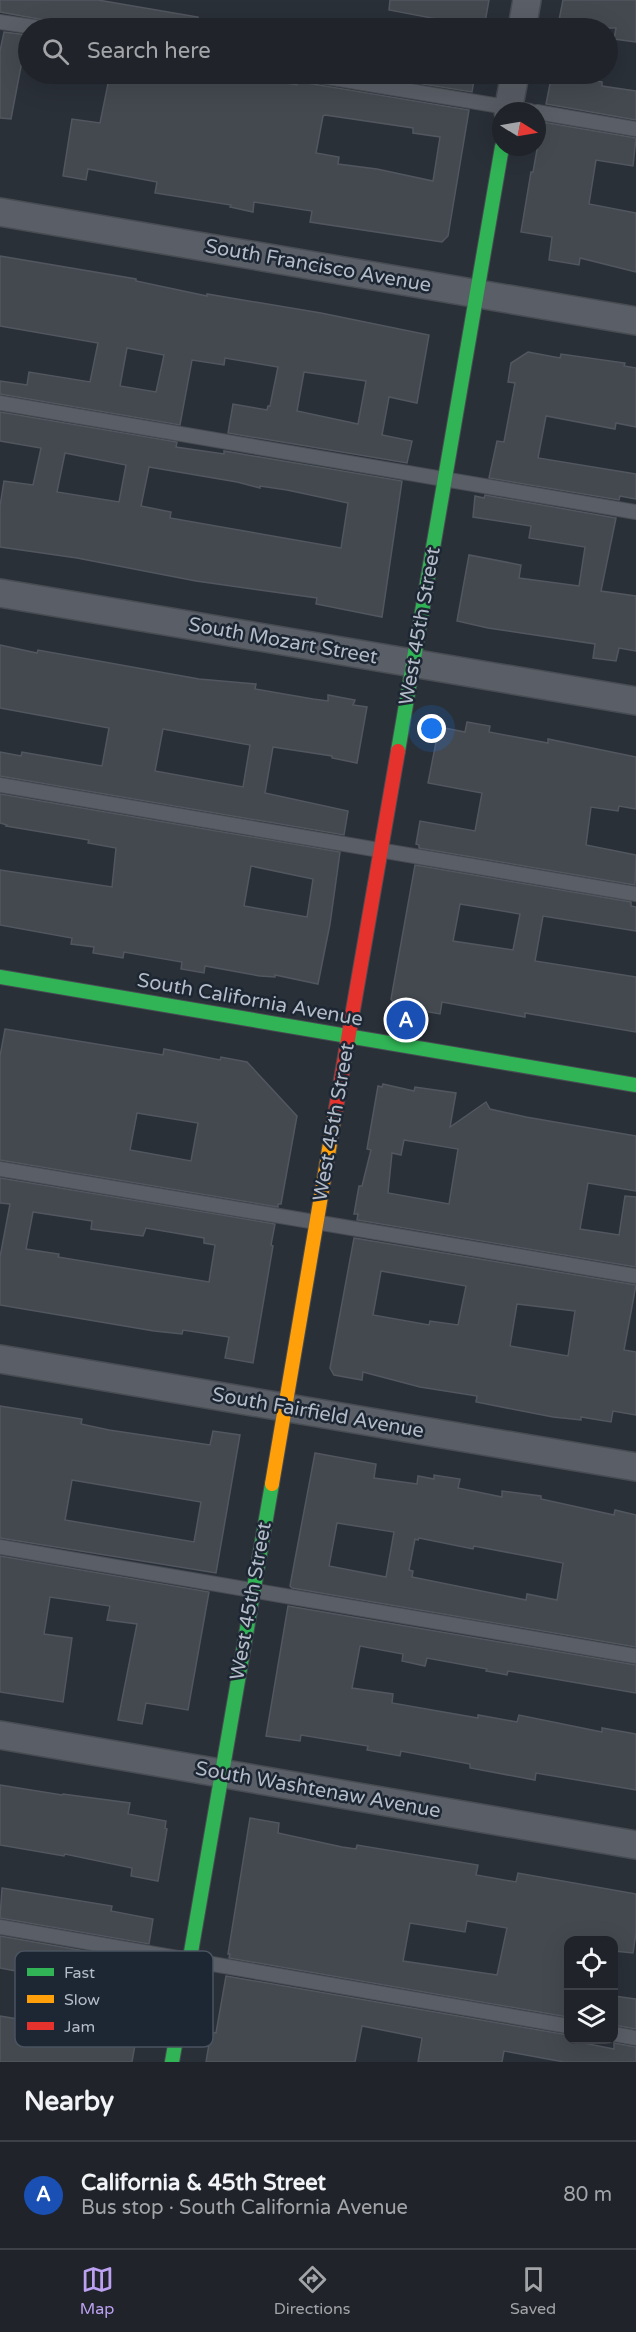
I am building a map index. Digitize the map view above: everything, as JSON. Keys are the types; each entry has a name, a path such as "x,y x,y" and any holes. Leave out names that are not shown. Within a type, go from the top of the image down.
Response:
{"street":[{"path":"524,18 527,0"},
{"path":"515,84 516,102"},
{"name":"West 45th Street","path":"192,1951 500,156"},
{"name":"South Francisco Avenue","path":"0,212 636,321"},
{"name":"South Mozart Street","path":"0,593 636,701"},
{"name":"South California Avenue","path":"0,978 636,1086"},
{"name":"South Fairfield Avenue","path":"0,1359 636,1467"},
{"name":"South Washtenaw Avenue","path":"0,1735 636,1845"},
{"name":"West 45th Street","path":"172,2062 175,2047"}],"lane":[{"path":"0,22 18,25"},
{"path":"366,84 492,106"},
{"path":"546,114 636,129"},
{"path":"0,403 636,512"},
{"path":"0,786 636,894"},
{"path":"0,1168 636,1276"},
{"path":"0,1547 636,1656"},
{"path":"0,1927 138,1951"},
{"path":"213,1964 564,2025"},
{"path":"618,2035 636,2038"}],"building":[{"path":"0,0 98,0 198,17 33,18 0,12"},
{"path":"390,0 489,0 486,18 431,18 389,10"},
{"path":"563,0 636,0 636,42 618,40 618,18 559,18"},
{"path":"4,32 18,34 18,82 11,119 0,118 0,51"},
{"path":"108,84 313,84 469,110 448,236 442,242 310,222 312,211 254,202 253,212 230,207 231,205 155,193 157,182 88,169 86,180 63,176 72,119 100,123","holes":["325,115 413,128 413,133 440,137 433,181 377,169 338,164 339,157 316,153"]},
{"path":"422,84 473,84 472,92"},
{"path":"550,84 602,84 602,86 636,91 636,120 546,104"},
{"path":"546,123 636,138 633,166 596,160 589,204 636,213 636,272 580,258 579,265 549,260 552,237 521,232 531,172 533,172 536,156 546,156"},
{"path":"0,256 136,279 136,281 207,296 207,294 321,313 429,335 417,403 389,397 382,435 412,441 407,463 228,433 233,404 267,410 270,406 278,367 225,358 224,365 192,360 180,425 0,394 0,381 27,385 29,372 90,382 98,343 0,326","holes":["127,348 164,355 156,392 120,386","304,372 366,381 358,424 297,411"]},
{"path":"528,352 560,358 561,354 625,363 624,366 636,368 636,427 616,423 615,429 546,416 538,458 636,474 636,499 620,496 619,500 489,478 497,441 504,442 515,383 508,382 511,363"},
{"path":"0,412 177,442 176,447 224,454 224,451 402,481 382,617 316,604 317,598 196,581 77,558 0,547 0,506 4,481 33,485 41,448 0,441","holes":["65,453 126,465 119,502 57,492","149,467 260,488 260,486 287,490 348,503 341,548 170,518 171,512 141,506"]},
{"path":"485,495 616,518 601,591 636,596 636,651 619,648 616,661 593,658 595,644 488,628 457,621 469,555 521,565 519,578 579,586 585,547 529,538 531,526 473,517 475,496 484,498"},
{"path":"0,645 199,679 256,684 255,689 313,699 328,701 328,695 355,700 353,705 367,707 357,763 332,758 332,756 273,747 265,793 348,811 344,835 0,776 0,752 21,756 22,752 102,766 109,728 0,708","holes":["163,729 250,745 243,787 155,771"]},
{"path":"467,722 490,726 489,732 548,743 548,739 636,757 636,809 619,806 618,811 591,807 586,845 636,855 635,885 419,848 416,844 420,821 475,831 482,793 428,783 439,727 465,732"},
{"path":"0,794 340,852 330,924 318,984 275,975 275,977 260,976 205,966 204,973 181,969 182,962 124,952 123,958 93,953 94,947 71,944 72,938 0,925 0,870 112,887 116,848 88,843 89,840 6,826 0,823","holes":["251,866 313,879 307,917 244,906"]},
{"path":"415,865 631,902 631,906 636,907 636,931 543,916 535,961 636,977 636,1032 525,1013 525,1017 442,1002 440,1014 396,1006 391,999","holes":["460,904 520,914 513,950 453,941"]},
{"path":"5,1029 163,1055 164,1049 220,1060 221,1057 247,1062 297,1116 281,1204 278,1204 278,1207 0,1160 0,1056","holes":["137,1113 198,1123 191,1161 130,1150"]},
{"path":"383,1084 414,1091 415,1087 456,1093 450,1127 486,1102 490,1109 636,1136 636,1191 588,1183 580,1229 619,1235 625,1196 636,1197 636,1267 357,1220 358,1214 354,1214 359,1186 362,1186 371,1150 367,1149 378,1086 382,1087","holes":["404,1140 458,1149 449,1204 388,1193 392,1153 401,1155"]},
{"path":"0,1178 275,1224 253,1363 225,1358 229,1337 183,1330 182,1334 154,1331 0,1305 0,1257 10,1204 0,1203","holes":["33,1212 92,1221 91,1229 143,1236 146,1228 204,1238 204,1243 215,1245 209,1282 58,1257 59,1254 26,1249"]},
{"path":"354,1238 636,1285 624,1350 636,1352 636,1415 613,1411 611,1422 581,1417 581,1420 553,1417 476,1402 477,1396 420,1387 363,1372 362,1380 334,1375 330,1368","holes":["381,1271 466,1286 458,1325 430,1321 429,1325 373,1315","517,1304 575,1311 568,1356 510,1346"]},
{"path":"0,1406 82,1419 81,1424 109,1430 210,1445 213,1431 240,1435 216,1573 0,1538","holes":["72,1480 201,1502 194,1542 65,1520"]},
{"path":"315,1453 376,1464 374,1478 417,1484 418,1476 434,1479 434,1475 460,1479 458,1488 502,1497 502,1491 541,1496 541,1499 614,1515 615,1510 636,1515 636,1647 292,1588 290,1586","holes":["337,1523 394,1532 386,1577 329,1566","415,1539 563,1563 557,1600 527,1594 526,1600 412,1577 413,1571 409,1570"]},
{"path":"0,1556 209,1592 188,1710 146,1703 142,1724 118,1720 137,1624 107,1620 110,1606 50,1597 44,1634 72,1638 63,1702 0,1692"},
{"path":"288,1606 636,1665 636,1693 508,1671 507,1675 427,1658 425,1666 402,1661 403,1654 360,1646 352,1688 393,1694 392,1703 478,1718 478,1715 517,1722 519,1715 602,1732 602,1728 636,1734 636,1790 536,1773 535,1780 470,1768 470,1764 401,1751 400,1756 367,1750 368,1746 301,1735 300,1741 266,1736"},
{"path":"0,1785 130,1803 128,1814 166,1821 165,1828 167,1829 158,1881 131,1876 132,1868 65,1854 64,1856 0,1845"},
{"path":"250,1818 279,1823 278,1833 342,1847 356,1849 357,1845 478,1865 476,1875 516,1882 518,1873 636,1894 636,1933 633,1953 618,1951 618,1936 564,1936 564,2016 229,1958 230,1954 228,1954","holes":["467,1921 507,1928 497,1975 403,1961 410,1923 465,1932"]},
{"path":"2,1888 112,1906 111,1911 153,1919 149,1944 0,1918"},
{"path":"0,1936 85,1951 15,1951 15,1971 0,1968"},
{"path":"226,1976 564,2034 564,2044 588,2044 614,2049 614,2044 636,2047 636,2062 564,2062 504,2051 502,2062 418,2062 422,2038 362,2026 355,2062 206,2062 208,2047 213,2047 213,2032 216,2033"},
{"path":"618,1997 636,1999 636,2029 618,2026"},
{"path":"0,2016 15,2018 15,2047 135,2047 132,2062 0,2062"}],"traffic: fast":[{"path":"398,751 500,156"},
{"path":"0,977 636,1085"},
{"path":"191,1951 272,1484"},
{"path":"172,2062 175,2047"}],"traffic: slow":[{"path":"272,1484 335,1114"}],"traffic: jam":[{"path":"335,1114 398,751"}],"place":[{"name":"California & 45th Street","path":"406,1020"}]}
